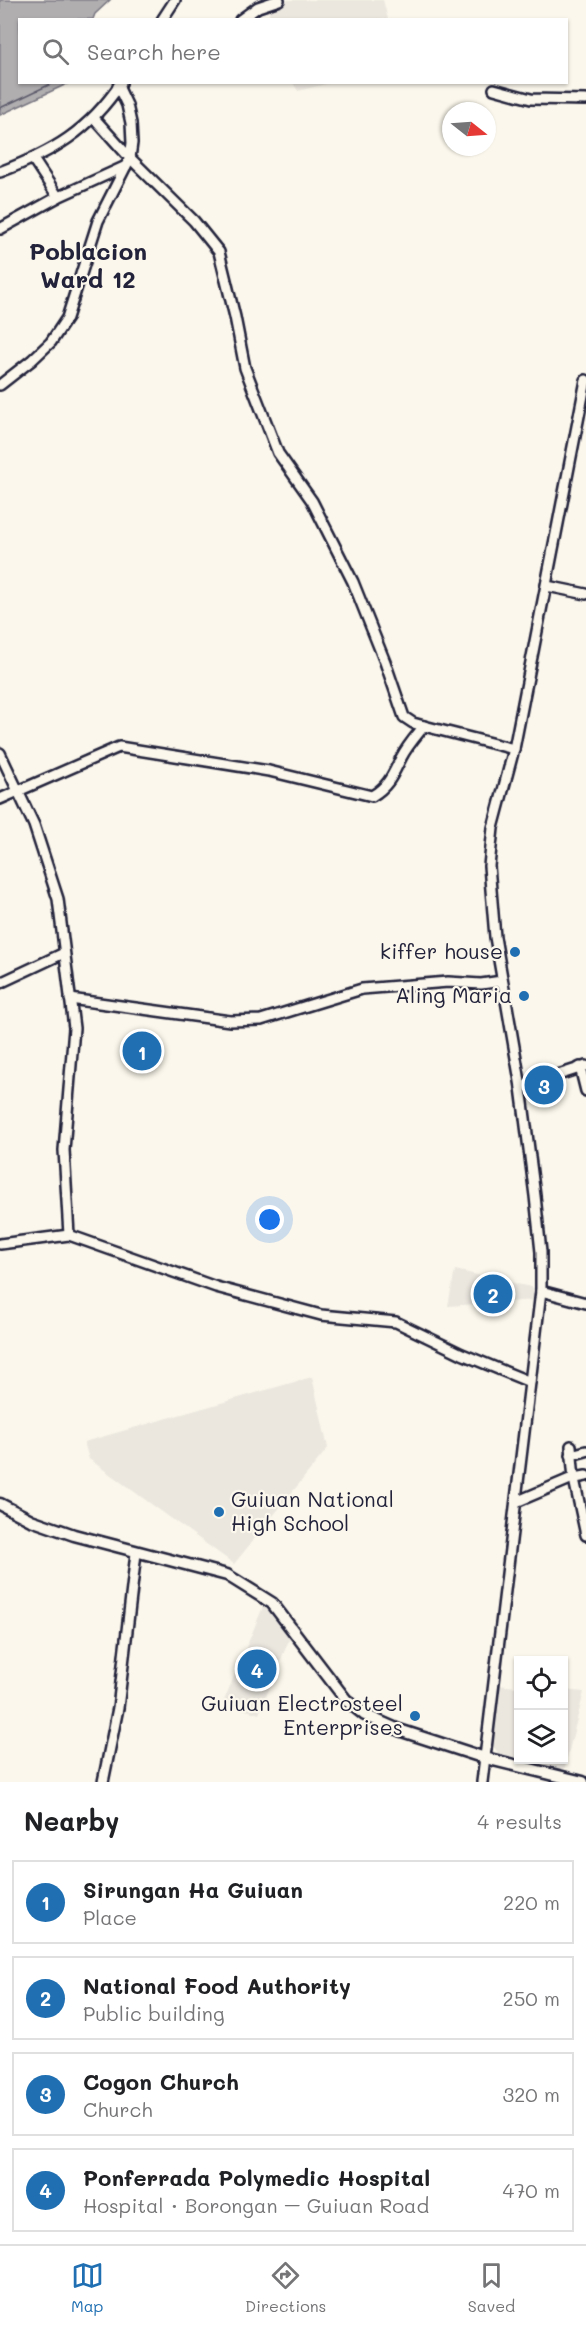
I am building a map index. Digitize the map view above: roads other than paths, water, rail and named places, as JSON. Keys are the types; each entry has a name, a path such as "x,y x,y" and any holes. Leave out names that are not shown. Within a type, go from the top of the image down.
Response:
{"main road":[{"path":"0,1504 31,1520 74,1535 227,1575 272,1604 346,1700 365,1715 399,1730 485,1758 584,1782"}],"street":[{"path":"163,18 175,0"},
{"path":"243,18 258,7 279,0"},
{"path":"0,172 33,159 61,144 94,118 120,84"},
{"path":"0,385 51,342 67,318 98,221 128,162 132,143 131,123 120,84"},
{"path":"494,89 531,99 586,100"},
{"path":"94,118 128,162 194,221 219,252 245,368 278,453 312,501 354,582 404,717 413,723 514,749"},
{"path":"33,159 58,197"},
{"path":"0,229 128,162"},
{"path":"482,1782 541,1291 541,1252 521,1086 502,981 491,901 489,866 493,828 514,749 586,384"},
{"path":"547,586 586,594"},
{"path":"413,723 416,736"},
{"path":"0,799 118,747 269,771 372,795 383,789 390,781 402,756 424,726"},
{"path":"0,753 34,825 58,899 74,1028 64,1150 69,1235"},
{"path":"0,983 64,953"},
{"path":"70,999 230,1021 261,1020 362,989 448,982 481,984 502,981"},
{"path":"521,1086 583,1066 586,1091"},
{"path":"0,1244 69,1235 216,1287 321,1315 396,1322 462,1354 530,1382"},
{"path":"541,1291 586,1303"},
{"path":"586,1451 571,1450 574,1479 586,1535"},
{"path":"516,1502 586,1476"},
{"path":"103,1782 118,1708 136,1553"}],"water":[{"path":"0,0 110,0 93,18 18,18 18,84 67,84 0,115"}],"place":[{"name":"kiffer house","path":"515,952"},
{"name":"Aling Maria","path":"524,996"},
{"name":"Sirungan Ha Guiuan","path":"142,1051"},
{"name":"Cogon Church","path":"544,1085"},
{"name":"National Food Authority","path":"493,1294"},
{"name":"Guiuan National High School","path":"219,1512"},
{"name":"Ponferrada Polymedic Hospital","path":"257,1669"},
{"name":"Guiuan Electrosteel Enterprises","path":"415,1716"}],"district":[{"name":"Poblacion Ward 12","path":"88,266"}]}
